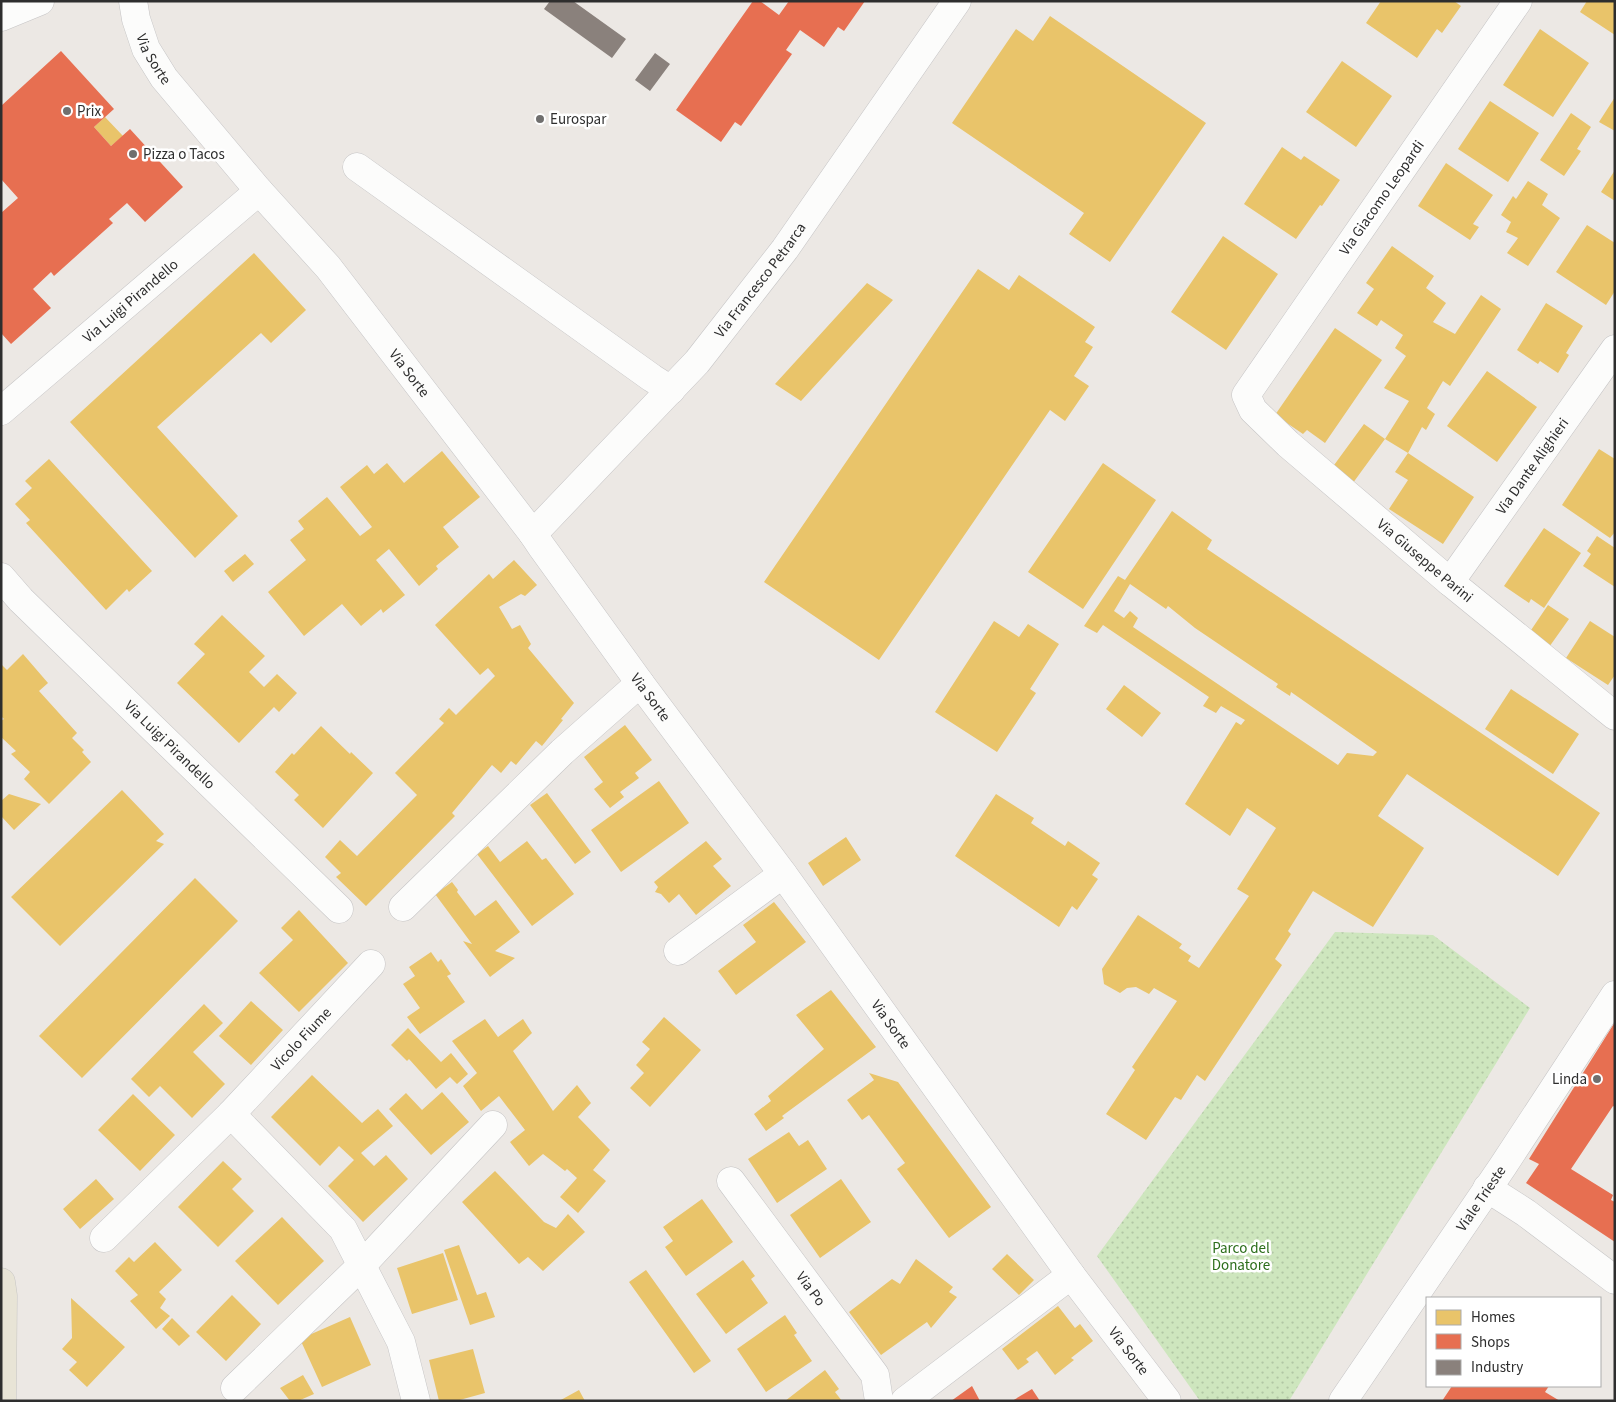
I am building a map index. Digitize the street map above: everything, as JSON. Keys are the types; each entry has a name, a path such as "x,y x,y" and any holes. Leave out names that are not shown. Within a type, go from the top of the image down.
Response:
{"main road":[{"path":"1,1282 3,1296 2,1401"}],"street":[{"path":"1,17 40,1"},
{"name":"Via Sorte","path":"133,1 136,20 146,49 164,78 259,191 328,267 533,534 640,683 783,874 1071,1276 1167,1401"},
{"name":"Via Francesco Petrarca","path":"533,534 697,362 786,249 957,1"},
{"name":"Via Giacomo Leopardi","path":"1246,395 1518,1"},
{"path":"357,167 671,390"},
{"name":"Via Luigi Pirandello","path":"1,411 259,191"},
{"name":"Via Dante Alighieri","path":"1450,582 1615,350"},
{"name":"Via Giuseppe Parini","path":"1246,395 1253,410 1288,444 1450,582 1615,716"},
{"name":"Via Luigi Pirandello","path":"1,577 22,600 339,909"},
{"path":"403,907 562,752 640,683"},
{"path":"678,951 783,874"},
{"name":"Vicolo Fiume","path":"104,1238 232,1114 371,964"},
{"name":"Viale Trieste","path":"1343,1401 1615,995"},
{"path":"232,1114 344,1228 401,1342 416,1401"},
{"path":"235,1388 362,1265 493,1126"},
{"name":"Via Po","path":"731,1181 874,1375 879,1401"},
{"path":"1487,1188 1526,1213 1615,1280"},
{"path":"906,1401 1071,1276"}],"green space":[{"name":"Parco del Donatore","path":"1335,932 1433,935 1530,1008 1289,1401 1200,1401 1097,1256"}],"building: Homes":[{"path":"1381,1 1454,1 1461,6 1442,33 1437,29 1417,58 1366,23"},
{"path":"1587,1 1615,1 1615,35 1580,12"},
{"path":"1050,16 1206,123 1110,262 1069,234 1084,213 952,123 1016,29 1033,41"},
{"path":"1540,29 1589,63 1553,117 1503,85"},
{"path":"1342,61 1392,96 1356,147 1306,112"},
{"path":"1615,97 1615,131 1599,122"},
{"path":"1490,101 1539,133 1508,182 1458,149"},
{"path":"1571,113 1591,127 1577,149 1581,151 1564,176 1540,160"},
{"path":"105,117 123,136 111,146 94,127"},
{"path":"1282,147 1301,160 1304,156 1340,180 1296,239 1244,204"},
{"path":"1446,163 1493,195 1473,224 1479,227 1470,240 1418,206"},
{"path":"1615,170 1615,201 1601,192"},
{"path":"1528,181 1548,194 1542,205 1560,218 1528,266 1507,253 1518,238 1506,232 1511,222 1501,215 1513,196 1516,199"},
{"path":"1587,225 1615,243 1615,291 1606,305 1556,272"},
{"path":"1223,236 1278,274 1226,350 1171,312"},
{"path":"1392,246 1434,276 1426,288 1446,303 1433,322 1455,334 1481,295 1501,309 1450,386 1443,381 1427,408 1435,414 1426,430 1422,427 1408,453 1385,439 1409,401 1384,388 1406,356 1395,348 1403,335 1381,320 1377,326 1357,313 1374,289 1366,283"},
{"path":"254,253 306,310 271,343 261,333 157,427 238,516 195,558 70,422"},
{"path":"978,269 1009,290 1019,275 1095,327 1085,342 1093,347 1074,376 1089,386 1065,421 1050,410 879,660 764,582"},
{"path":"867,283 893,300 801,401 775,384"},
{"path":"1546,303 1583,326 1566,353 1569,355 1558,373 1540,361 1538,364 1517,350"},
{"path":"1335,328 1382,360 1325,443 1307,430 1303,434 1275,415"},
{"path":"1487,371 1537,407 1497,462 1447,426"},
{"path":"1364,424 1385,439 1350,487 1329,472"},
{"path":"1599,449 1615,459 1615,532 1610,538 1562,505"},
{"path":"442,451 480,497 443,527 459,547 436,566 438,569 419,586 389,549 376,560 405,595 383,613 381,609 361,626 342,604 304,636 268,592 306,560 290,540 304,529 298,521 327,497 360,536 372,527 340,487 367,465 374,474 387,463 404,483"},
{"path":"1408,453 1474,497 1443,544 1389,509 1408,480 1395,472"},
{"path":"49,459 152,571 129,592 127,589 106,610 26,523 30,520 15,504 32,488 25,481"},
{"path":"1103,463 1156,500 1083,609 1028,572"},
{"path":"1172,511 1212,540 1207,549 1600,813 1558,876 1407,774 1378,816 1424,848 1373,927 1313,891 1288,931 1291,934 1275,959 1282,965 1205,1081 1197,1075 1181,1100 1175,1097 1146,1140 1106,1114 1135,1070 1132,1067 1177,1001 1154,988 1149,994 1136,987 1127,988 1120,993 1104,984 1102,969 1138,915 1182,944 1179,948 1191,956 1188,961 1199,968 1249,896 1237,889 1276,828 1247,808 1230,836 1185,804 1236,722 1241,725 1245,720 1221,706 1216,713 1203,706 1209,697 1103,625 1097,633 1084,626 1118,576 1125,580","holes":["1130,584 1166,609 1168,606 1195,628 1278,684 1276,687 1290,696 1291,692 1377,752 1373,756 1347,753 1338,765 1133,627 1138,618 1130,611 1124,618 1114,611"]},
{"path":"1544,528 1581,553 1544,608 1531,599 1529,603 1504,586"},
{"path":"1597,536 1615,548 1615,587 1583,566 1591,554 1587,551"},
{"path":"245,554 254,564 233,582 224,571"},
{"path":"514,560 537,585 525,596 521,594 499,607 512,629 520,625 531,644 528,648 574,703 542,746 536,741 516,765 511,761 501,773 492,765 452,813 455,816 366,906 336,877 341,873 325,857 340,840 357,856 417,795 395,773 444,723 439,719 449,708 456,715 495,676 488,668 480,675 435,625 489,574 493,579"},
{"path":"1548,605 1569,619 1547,650 1527,636"},
{"path":"222,615 265,656 249,672 264,687 277,674 297,693 279,712 274,707 239,743 177,683 205,654 194,644"},
{"path":"994,621 1019,637 1028,624 1059,644 1030,689 1036,693 997,752 935,712"},
{"path":"1590,621 1615,637 1615,675 1608,685 1566,658"},
{"path":"23,654 48,683 39,691 77,733 72,738 84,750 82,752 91,762 49,804 24,779 30,772 11,754 16,751 1,737 1,721 4,719 1,716 1,664 7,670"},
{"path":"1124,685 1161,713 1142,737 1106,709"},
{"path":"1511,689 1579,734 1553,774 1485,729"},
{"path":"625,725 652,760 635,773 639,778 620,792 624,797 610,808 594,789 603,782 584,757"},
{"path":"321,726 373,773 323,828 294,800 299,795 275,772"},
{"path":"659,781 689,823 621,872 591,830"},
{"path":"122,790 164,834 156,841 164,844 60,946 11,897"},
{"path":"547,793 591,852 575,864 530,805"},
{"path":"9,794 41,804 14,830 1,816 1,801"},
{"path":"996,794 1034,818 1031,823 1065,846 1068,841 1100,863 1092,875 1098,879 1077,910 1072,906 1059,927 955,856"},
{"path":"846,837 861,860 823,886 808,863"},
{"path":"527,841 542,860 546,858 574,894 532,926 477,854 488,846 500,862"},
{"path":"706,841 722,859 713,866 731,886 696,915 679,894 669,903 661,894 655,892 658,887 654,882"},
{"path":"195,878 238,921 82,1078 39,1036"},
{"path":"452,882 475,916 496,900 520,932 495,951 515,958 490,977 463,941 472,944 435,894"},
{"path":"774,902 806,942 736,995 718,971 756,942 743,925"},
{"path":"299,910 348,963 299,1012 259,973 293,940 281,928"},
{"path":"431,952 438,962 441,959 451,974 447,976 465,1002 420,1034 407,1017 420,1008 403,984 415,976 409,967"},
{"path":"831,990 876,1047 782,1116 784,1118 766,1131 754,1114 771,1101 768,1096 824,1049 796,1015"},
{"path":"251,1001 283,1030 251,1065 219,1036"},
{"path":"204,1004 223,1023 193,1052 225,1084 192,1118 160,1086 149,1097 131,1079"},
{"path":"664,1017 701,1050 650,1107 630,1088 644,1073 636,1065 650,1049 642,1042"},
{"path":"485,1019 498,1037 523,1019 532,1033 513,1051 553,1111 577,1085 591,1103 578,1117 610,1150 593,1170 606,1181 578,1213 560,1197 577,1178 567,1169 565,1171 543,1154 529,1166 510,1142 525,1130 499,1096 481,1111 463,1086 477,1073 452,1041"},
{"path":"408,1028 441,1062 451,1053 468,1074 457,1084 450,1077 436,1089 409,1059 407,1061 391,1045"},
{"path":"869,1073 898,1082 991,1207 949,1238 897,1169 905,1163 869,1115 862,1120 847,1100 874,1080"},
{"path":"312,1075 362,1123 378,1109 393,1126 361,1153 374,1166 386,1155 408,1179 363,1222 328,1186 354,1160 339,1146 320,1166 271,1117"},
{"path":"442,1092 469,1122 431,1155 389,1109 406,1093 422,1110"},
{"path":"133,1094 175,1135 140,1171 98,1130"},
{"path":"789,1132 799,1146 808,1140 827,1169 777,1203 748,1159"},
{"path":"223,1161 242,1179 232,1189 254,1211 218,1247 178,1207"},
{"path":"495,1171 544,1222 556,1228 568,1214 585,1232 543,1271 528,1257 519,1264 462,1202"},
{"path":"96,1179 114,1199 80,1229 63,1209"},
{"path":"841,1179 871,1222 820,1258 790,1215"},
{"path":"702,1199 733,1242 686,1276 665,1247 673,1241 663,1227"},
{"path":"282,1217 324,1261 278,1305 235,1261"},
{"path":"155,1242 182,1270 159,1292 166,1299 160,1308 170,1316 156,1329 130,1301 138,1295 115,1271 129,1257 134,1262"},
{"path":"459,1245 477,1295 486,1292 495,1317 470,1325 444,1250"},
{"path":"443,1253 458,1300 412,1314 397,1268"},
{"path":"1007,1254 1034,1280 1019,1295 992,1269"},
{"path":"916,1259 953,1287 949,1292 957,1297 931,1328 927,1322 881,1355 849,1312 892,1279 900,1284"},
{"path":"743,1260 755,1276 751,1279 768,1303 726,1334 696,1294"},
{"path":"646,1270 711,1361 694,1373 629,1282"},
{"path":"232,1295 261,1324 226,1361 196,1332"},
{"path":"71,1298 125,1347 87,1387 69,1370 77,1362 62,1349 72,1338"},
{"path":"1058,1306 1075,1328 1080,1324 1093,1341 1071,1358 1074,1360 1055,1375 1037,1351 1026,1359 1029,1362 1018,1370 1002,1349"},
{"path":"785,1315 797,1333 794,1335 812,1361 766,1392 737,1349"},
{"path":"350,1317 371,1365 322,1387 300,1339"},
{"path":"172,1318 190,1336 179,1346 162,1329"},
{"path":"473,1349 485,1393 456,1401 439,1401 429,1360"},
{"path":"825,1370 839,1389 835,1392 842,1401 785,1401"},
{"path":"303,1375 314,1394 298,1401 290,1401 280,1388"},
{"path":"579,1390 585,1401 559,1401"}],"building: Shops":[{"path":"753,1 760,1 779,15 789,1 865,1 844,31 838,27 824,47 800,30 786,50 792,54 741,126 735,122 721,142 676,110"},
{"path":"61,51 114,109 94,127 111,146 130,129 183,187 145,222 127,203 109,219 113,223 54,276 51,272 33,289 51,308 11,344 1,333 1,213 18,198 1,179 1,106"},
{"path":"1615,1022 1615,1107 1613,1106 1571,1169 1613,1195 1611,1200 1615,1202 1615,1242 1526,1183 1539,1164 1529,1159"},
{"path":"972,1386 980,1401 951,1401"},
{"path":"1451,1387 1548,1387 1545,1392 1560,1401 1442,1401"},
{"path":"1032,1389 1040,1401 1012,1401"}],"building: Industry":[{"path":"550,1 573,1 626,39 612,58 544,9"},
{"path":"655,53 670,64 650,91 635,80"}],"place":[{"name":"Prix","path":"67,111"},
{"name":"Eurospar","path":"540,119"},
{"name":"Pizza o Tacos","path":"133,154"},
{"name":"Linda","path":"1597,1079"}]}
